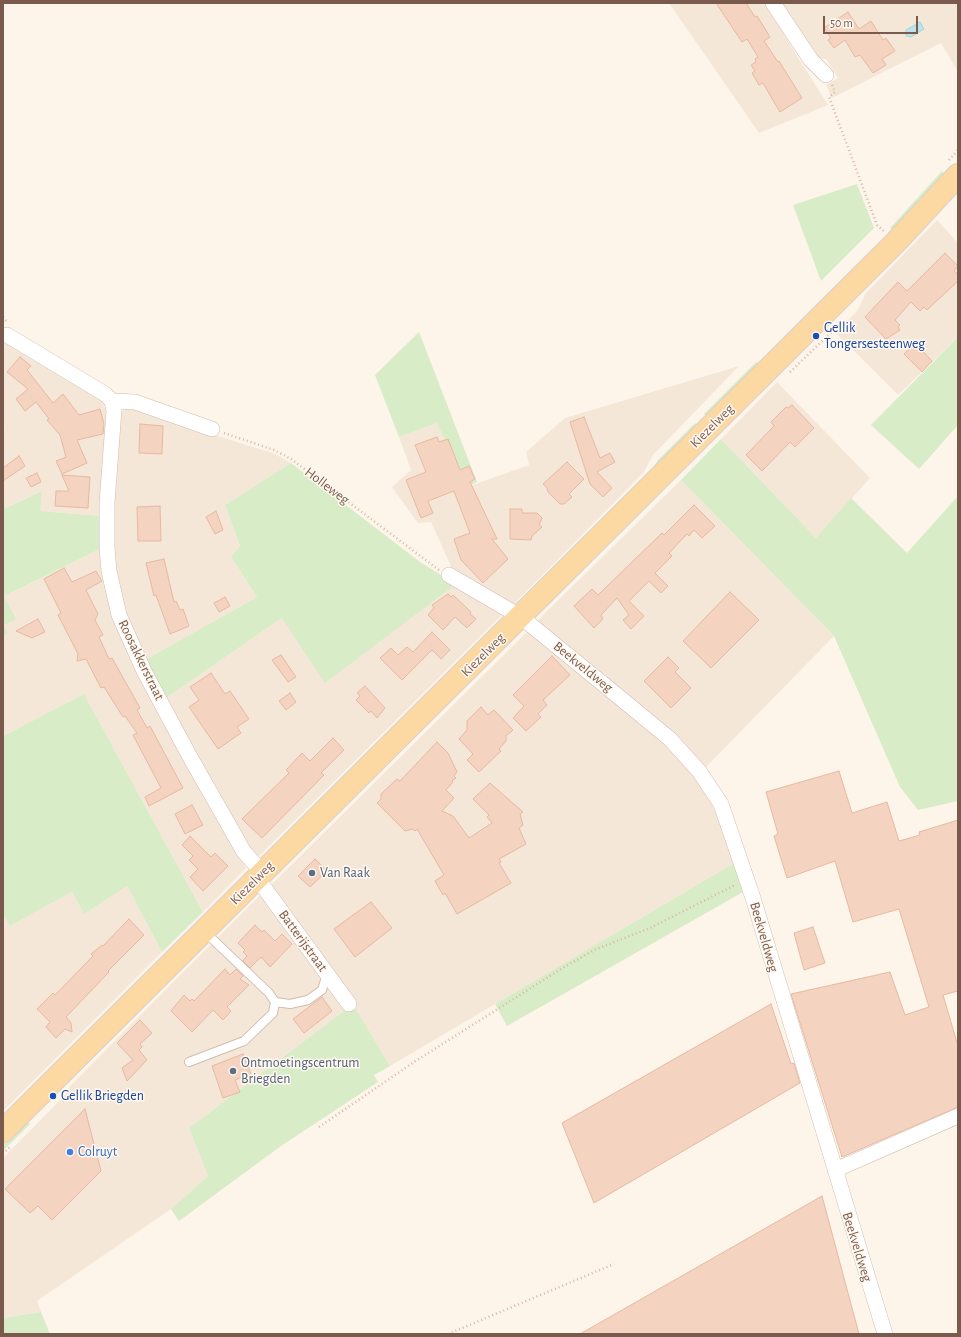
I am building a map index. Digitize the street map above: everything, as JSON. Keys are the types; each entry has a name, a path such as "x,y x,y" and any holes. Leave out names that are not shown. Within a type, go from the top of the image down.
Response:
{"main road":[{"name":"Kiezelweg","path":"3,1131 896,242 958,175"}],"street":[{"path":"773,3 811,60 826,75"},
{"path":"7,335 105,394 112,401 135,402 212,429"},
{"name":"Roosakkerstraat","path":"112,401 114,410 107,503 106,548 109,572 119,615 144,671 190,757 244,852 260,875"},
{"path":"449,575 521,617"},
{"name":"Beekveldweg","path":"521,617 670,739 700,770 721,804 746,879 884,1334"},
{"name":"Batterijstraat","path":"260,875 349,1004"},
{"path":"835,1170 958,1116"}],"lane":[{"path":"189,1062 244,1041 273,1013 275,1002 269,993 204,931"},
{"path":"275,1002 290,1004 308,1000 322,990 327,974"}],"path":[{"path":"826,75 835,92 829,97 877,225 896,242"},
{"name":"Holleweg","path":"212,429 274,450 291,460 432,566 449,575"},
{"path":"319,1127 414,1062 588,954 650,928 746,879"},
{"path":"448,1334 614,1264"}],"shaded area":[{"path":"669,3 764,3 828,105 759,133"},
{"path":"781,3 958,3 958,72 941,43 832,98 826,85 838,78 826,59 814,58"},
{"path":"937,220 958,243 958,337 898,395 836,333 857,311 866,293"},
{"path":"3,340 99,399 107,410 102,516 39,511 42,491 6,508 3,503 3,433 5,432 3,429"},
{"path":"739,366 653,455 644,472 511,607 454,573 431,522 418,523 392,487 411,470 399,437 437,423 467,487 529,465 526,452 565,418"},
{"path":"777,382 870,478 816,538 721,439"},
{"path":"127,407 275,454 291,463 225,505 240,546 231,557 257,597 145,660 118,592 113,548 113,502 121,413"},
{"path":"681,480 834,636 704,769 547,634 538,620"},
{"path":"100,549 106,590 217,818 246,868 203,912 84,694 3,736 3,637 8,634 4,625 4,596"},
{"path":"456,584 506,611 259,856 248,850 166,698 282,618"},
{"path":"527,632 539,636 643,724 678,757 704,789 722,825 736,862 390,1066 353,1004 270,886"},
{"path":"127,886 162,952 3,1111 3,915 10,926 72,892 84,914"},
{"path":"260,895 345,1010 189,1128 208,1176 171,1209 37,1301 41,1312 3,1318 3,1158 67,1093 70,1086"}],"green space":[{"path":"942,171 948,177 896,233 890,228"},
{"path":"857,184 874,228 821,281 793,205"},
{"path":"419,332 477,482 466,487 437,423 399,437 375,375"},
{"path":"958,337 958,425 919,469 871,425"},
{"path":"756,362 762,367 710,420 704,414"},
{"path":"695,423 700,429 651,472 658,460"},
{"path":"721,439 816,538 851,498 907,553 958,496 958,801 918,810 900,787 834,636 681,480"},
{"path":"291,463 420,562 456,584 325,683 282,618 166,698 145,660 257,597 231,557 240,546 225,505"},
{"path":"42,491 40,511 102,516 100,549 4,596 16,619 4,625 8,634 3,637 3,503 6,508"},
{"path":"84,694 203,912 162,952 127,886 84,914 72,892 10,926 3,915 3,736"},
{"path":"736,862 743,892 507,1026 495,1004"},
{"path":"353,1004 390,1066 374,1075 378,1082 281,1146 179,1221 171,1209 208,1176 189,1128"},
{"path":"28,1122 30,1124 3,1151 3,1142 9,1135"},
{"path":"41,1312 50,1334 3,1334 3,1318"}],"water":[{"path":"920,22 924,29 911,37 906,36 906,30"}],"building":[{"path":"716,3 746,3 755,17 757,16 770,37 764,41 778,62 779,61 802,98 780,112 763,83 759,85 752,73 755,71 751,65 756,62 755,59 758,57 747,39 742,42"},
{"path":"848,12 859,29 871,21 883,40 886,38 895,51 882,59 886,65 873,73 860,55 855,57 845,40 834,48 828,40 831,38 824,28"},
{"path":"945,253 958,266 954,271 958,275 958,281 927,310 924,307 920,311 911,302 895,320 900,325 898,327 900,330 886,339 865,317 898,282 907,291"},
{"path":"915,343 932,361 922,372 904,354"},
{"path":"20,357 31,366 27,370 53,403 63,394 79,415 100,409 104,424 103,434 77,440 87,463 62,474 56,461 66,457 60,435 47,420 49,419 36,402 25,411 16,399 28,389 7,372"},
{"path":"792,405 814,428 795,447 790,442 762,471 746,455 774,426 771,422 786,407 788,408"},
{"path":"584,417 600,458 610,453 615,462 597,472 612,488 603,497 590,484 570,422"},
{"path":"140,424 163,426 162,454 139,453"},
{"path":"437,437 439,442 448,439 460,470 469,466 475,479 470,482 497,539 492,539 508,559 483,583 461,560 454,539 470,533 454,491 428,501 433,513 421,518 406,480 426,472 415,445"},
{"path":"19,456 25,466 3,481 3,468"},
{"path":"567,462 584,479 569,494 572,497 564,504 560,504 548,492 547,488 543,484"},
{"path":"37,473 41,482 31,487 26,478"},
{"path":"62,475 90,477 88,508 55,506 56,491 69,491"},
{"path":"694,505 715,526 702,538 694,530 689,536 687,534 669,553 672,556 655,573 668,586 661,593 649,581 629,601 644,616 631,629 623,620 629,615 617,598 601,615 603,619 594,628 574,606 592,589 598,595 662,533 664,535"},
{"path":"160,506 161,541 138,541 137,507"},
{"path":"510,509 522,509 522,513 537,513 542,518 539,525 542,527 532,536 531,540 510,539"},
{"path":"216,511 223,530 215,534 206,517"},
{"path":"164,559 174,602 176,601 180,610 183,609 189,626 170,634 156,595 154,596 146,563"},
{"path":"64,568 72,582 96,571 102,581 86,590 98,614 95,620 103,635 99,637 109,659 112,658 140,708 137,710 147,728 150,726 183,788 149,806 145,797 161,788 133,735 137,733 125,716 123,717 104,687 101,688 86,659 77,661 78,654 58,615 61,613 44,579"},
{"path":"730,592 759,620 711,668 683,641"},
{"path":"448,594 451,597 453,595 471,612 470,614 476,619 467,628 455,617 443,630 428,615 434,608 432,605"},
{"path":"225,597 230,606 219,612 214,603"},
{"path":"38,619 45,632 32,638 16,631"},
{"path":"432,632 450,650 441,659 432,650 402,680 380,658 391,648 398,655 407,647 413,652"},
{"path":"281,655 296,677 288,682 272,660"},
{"path":"552,656 570,675 543,700 547,705 538,714 541,717 526,731 513,718 524,706 513,695"},
{"path":"668,657 679,668 675,672 691,688 671,708 644,681"},
{"path":"211,673 225,694 230,691 249,719 237,727 241,733 218,749 189,707 199,700 190,687"},
{"path":"365,686 385,708 377,718 371,711 369,713 356,700 360,696 357,693"},
{"path":"290,693 296,702 286,710 279,701"},
{"path":"481,707 488,715 494,710 513,730 506,736 506,741 499,749 501,751 479,772 467,760 473,754 459,739 467,730 467,721"},
{"path":"333,738 344,750 321,773 324,775 262,838 242,819 289,773 286,770 302,753 310,761"},
{"path":"437,742 448,753 457,772 454,776 456,778 446,790 454,798 442,811 453,816 469,838 492,823 487,817 489,815 473,799 490,783 523,812 520,814 523,825 519,828 526,844 499,859 501,862 499,863 511,883 457,914 445,893 443,895 435,881 444,875 417,829 415,831 413,829 405,831 377,803 381,799 381,794 397,779 400,781"},
{"path":"839,771 852,813 887,802 899,841 920,835 919,832 958,820 958,991 943,995 958,1046 958,1107 842,1157 791,994 890,972 905,1015 929,1007 899,909 853,922 835,861 787,878 774,836 778,834 766,792"},
{"path":"192,805 203,825 185,834 175,814"},
{"path":"190,836 211,857 215,853 228,866 203,891 190,877 198,869 189,860 193,856 182,845"},
{"name":"Van Raak","path":"315,859 327,871 310,887 298,876"},
{"path":"371,902 392,928 355,957 334,929"},
{"path":"129,919 144,935 108,971 109,972 66,1017 71,1023 72,1032 65,1029 56,1038 46,1027 50,1022 37,1009 53,993 55,995 93,956 91,954 102,945 103,946"},
{"path":"255,925 262,932 264,930 275,941 282,934 292,944 270,967 261,957 250,968 243,961 247,956 243,952 245,950 238,943"},
{"path":"813,927 825,963 804,970 794,933"},
{"path":"225,969 230,975 236,969 243,976 240,979 249,985 227,1007 231,1011 223,1020 213,1010 192,1032 171,1011 184,995 190,1001 192,999 194,1001"},
{"path":"322,997 332,1011 304,1033 293,1019"},
{"path":"771,1004 791,1064 794,1063 800,1083 594,1203 562,1123"},
{"path":"140,1020 152,1033 140,1044 142,1047 139,1050 147,1060 127,1081 122,1068 133,1060 117,1043"},
{"name":"Ontmoetingscentrum Briegden","path":"243,1054 251,1074 235,1080 240,1092 223,1098 212,1066"},
{"name":"Colruyt","path":"85,1109 101,1171 52,1220 38,1206 30,1213 5,1189"},
{"path":"822,1196 859,1334 580,1334"}],"place":[{"name":"Gellik Tongersesteenweg","path":"816,336"},
{"name":"Van Raak","path":"312,873"},
{"name":"Ontmoetingscentrum Briegden","path":"233,1071"},
{"name":"Gellik Briegden","path":"53,1096"},
{"name":"Colruyt","path":"70,1152"}]}
